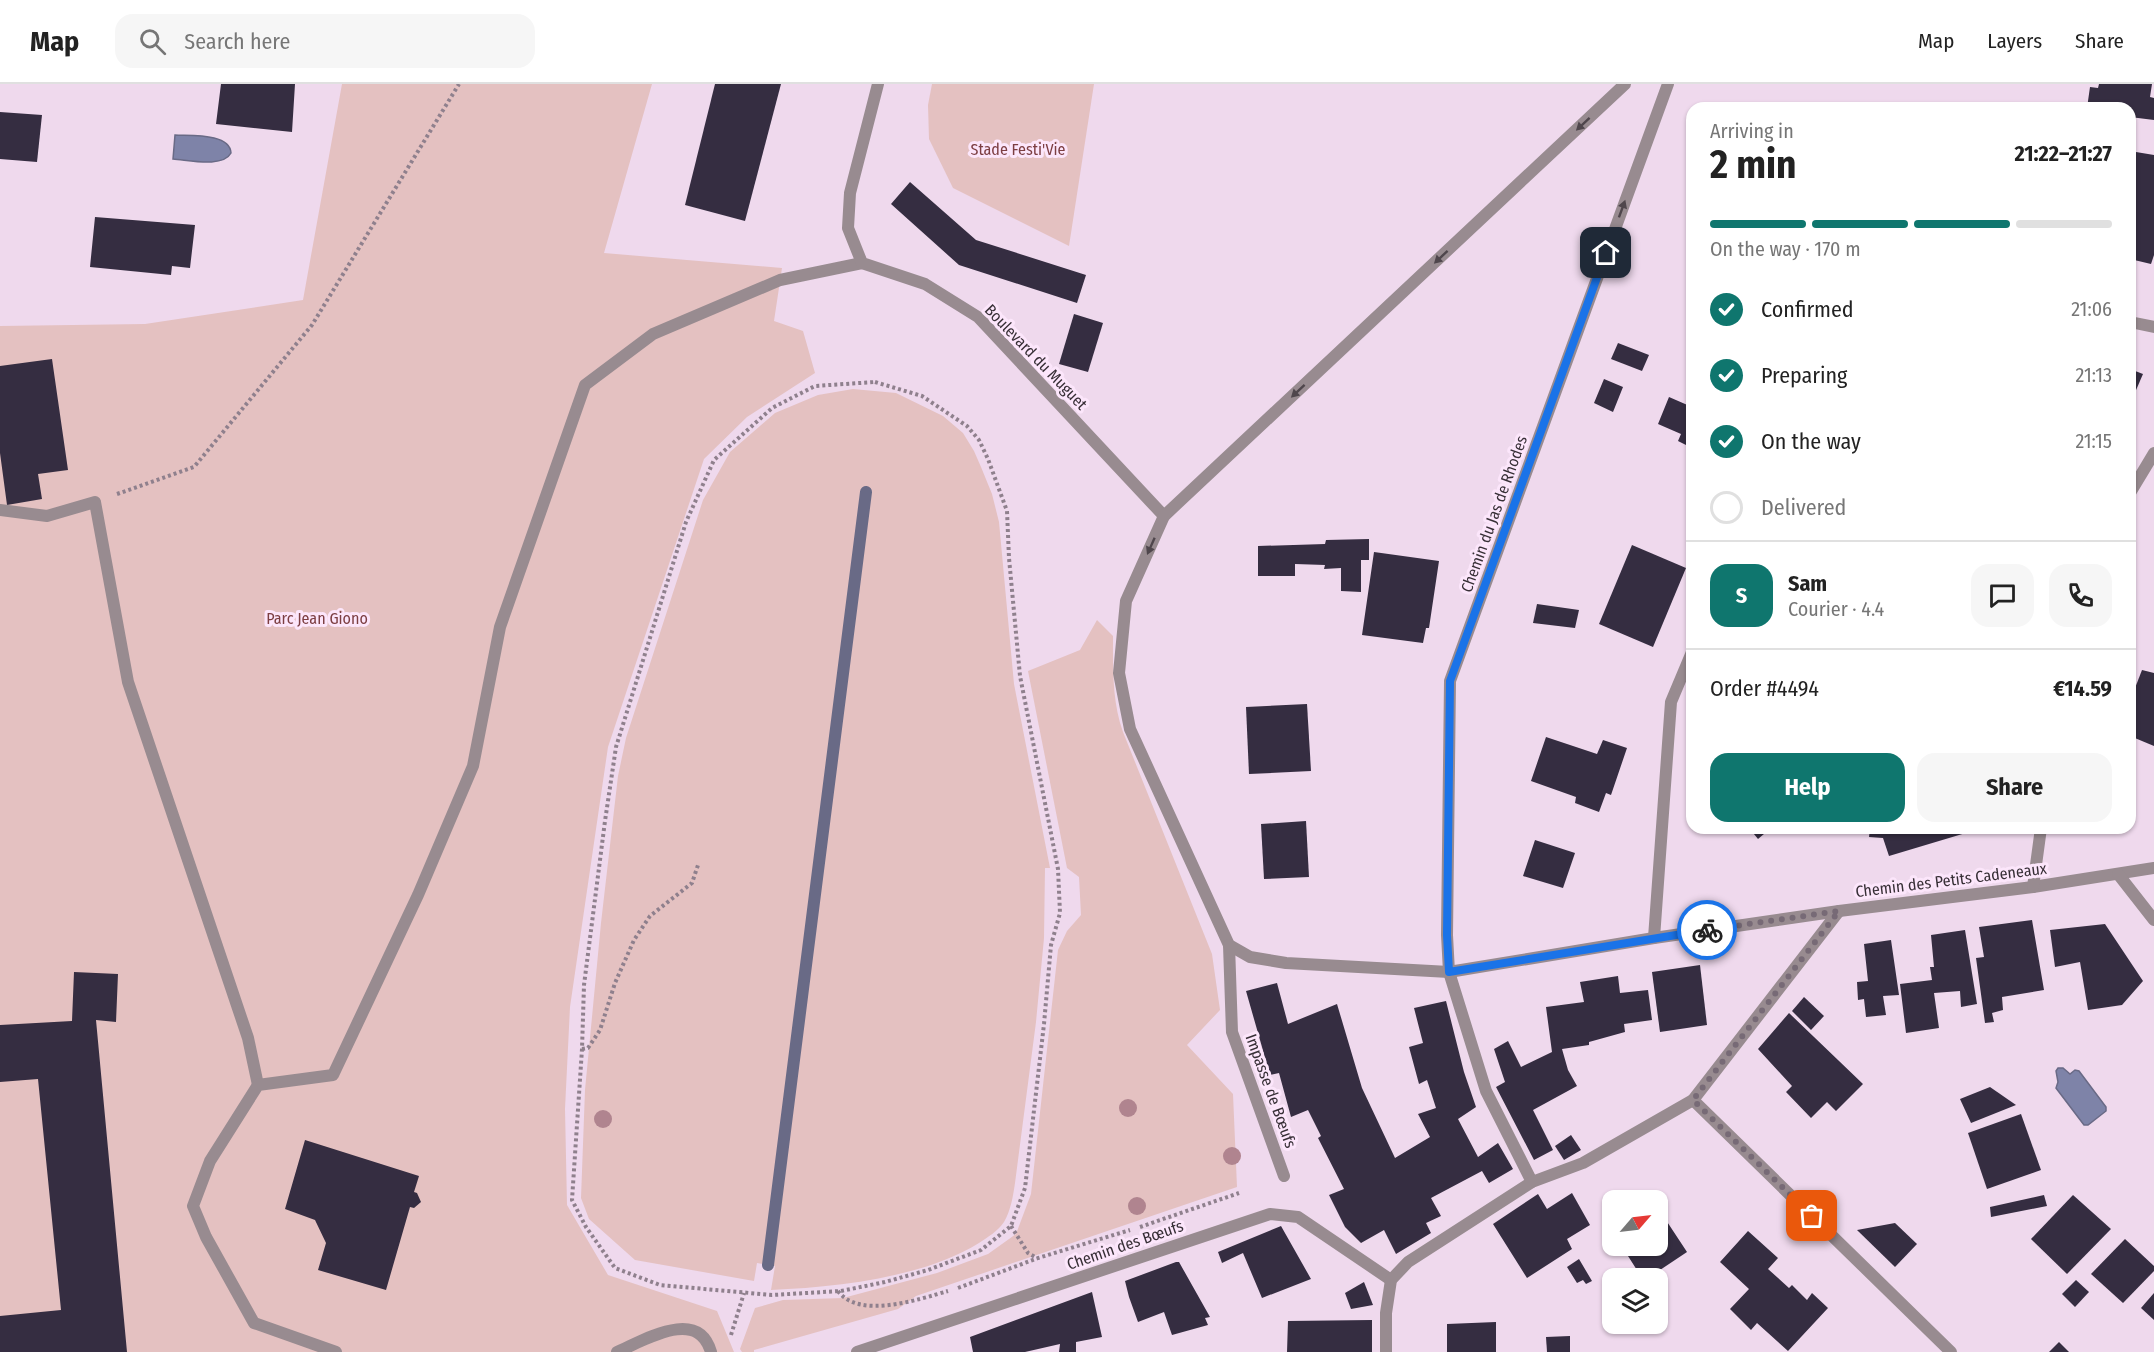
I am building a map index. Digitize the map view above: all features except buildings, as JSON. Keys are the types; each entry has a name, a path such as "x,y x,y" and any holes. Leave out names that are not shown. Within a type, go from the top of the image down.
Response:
{"street":[{"path":"258,1085 333,1075 408,916 473,766 500,627 585,385 653,334 780,280 862,262 848,228 850,193 878,84"},
{"path":"1626,84 1164,516 1125,602 1119,673 1130,729 1228,945 1250,957 1286,963 1449,972 1654,938 1839,911"},
{"name":"Chemin du Jas de Rhodes","path":"1532,1182 1486,1091 1449,972 1447,935 1450,681 1668,84"},
{"name":"Boulevard du Muguet","path":"862,262 925,284 978,317 1164,516"},
{"path":"2136,323 2154,327"},
{"path":"2136,483 2154,453"},
{"path":"0,510 47,516 95,502 128,682 248,1038 258,1085 210,1161 193,1206 206,1237 254,1323 336,1352"},
{"path":"1654,938 1671,702 1686,666"},
{"path":"2033,887 2040,834"},
{"name":"Chemin des Petits Cadeneaux","path":"1391,1280 1408,1262 1532,1182 1583,1163 1693,1100 1839,911 2033,887 2154,868"},
{"path":"2118,874 2154,920"},
{"name":"Impasse de Bœufs","path":"1228,945 1232,1032 1284,1176"},
{"path":"1693,1100 1951,1352"},
{"name":"Chemin des Bœufs","path":"857,1352 1270,1214 1298,1217 1391,1280"},
{"path":"1386,1352 1386,1313 1391,1280"},
{"path":"617,1352 666,1330 692,1329 707,1340 710,1348"}],"path":[{"path":"95,502 194,466 312,325 459,84"},
{"path":"875,382 922,396 967,426 979,440 1007,511 1020,676 1058,869 1060,913 1051,945 1025,1188 1011,1226 981,1250 960,1259 885,1282 838,1291 772,1295 660,1285 615,1268 586,1227 572,1200 584,985 616,747 686,522 714,460 772,408 815,386 875,382"},
{"path":"582,1048 588,1048 600,1030 615,983 634,940 650,916 692,883 698,865"},
{"path":"838,1291 843,1298 856,1302 891,1305 951,1290 1038,1258 1131,1230 1239,1193"},
{"path":"1011,1226 1028,1253 1038,1258"},
{"path":"710,1348 731,1336 744,1293"}],"green space":[{"name":"Parc Jean Giono","path":"342,84 652,84 604,253 782,268 774,321 803,331 815,373 747,417 704,459 608,747 570,1007 565,1109 567,1205 608,1275 717,1311 734,1352 0,1352 0,326 145,324 303,300"},
{"name":"Stade Festi'Vie","path":"932,84 1094,84 1069,246 953,188 929,139 928,105"},
{"path":"853,389 896,393 943,416 963,433 974,451 992,494 999,522 1014,684 1050,868 1045,868 1044,938 1036,1022 1015,1183 1010,1208 1002,1225 979,1243 932,1265 851,1283 771,1290 775,1266 757,1263 754,1281 635,1260 589,1219 581,1198 585,1090 618,776 626,738 703,500 730,452 775,413 818,395"},
{"path":"1097,620 1113,636 1115,697 1123,732 1212,954 1220,1010 1187,1045 1233,1094 1237,1187 916,1296 898,1309 754,1350 754,1352 742,1352 740,1349 755,1308 783,1300 843,1298 937,1273 988,1254 1016,1234 1031,1194 1058,950 1067,931 1081,915 1079,877 1067,868 1028,671 1080,650"}],"water":[{"path":"175,135 217,139 229,147 231,153 227,158 213,162 173,159"},
{"path":"2058,1068 2063,1068 2070,1074 2075,1070 2079,1071 2106,1107 2106,1111 2088,1125 2084,1125 2056,1088"}],"waterway":[{"path":"768,1265 866,492"}],"way so far":[{"path":"1707,930 1839,911 1693,1100 1812,1216"}],"route":[{"path":"1606,253 1450,681 1447,935 1449,972 1707,930"}]}
